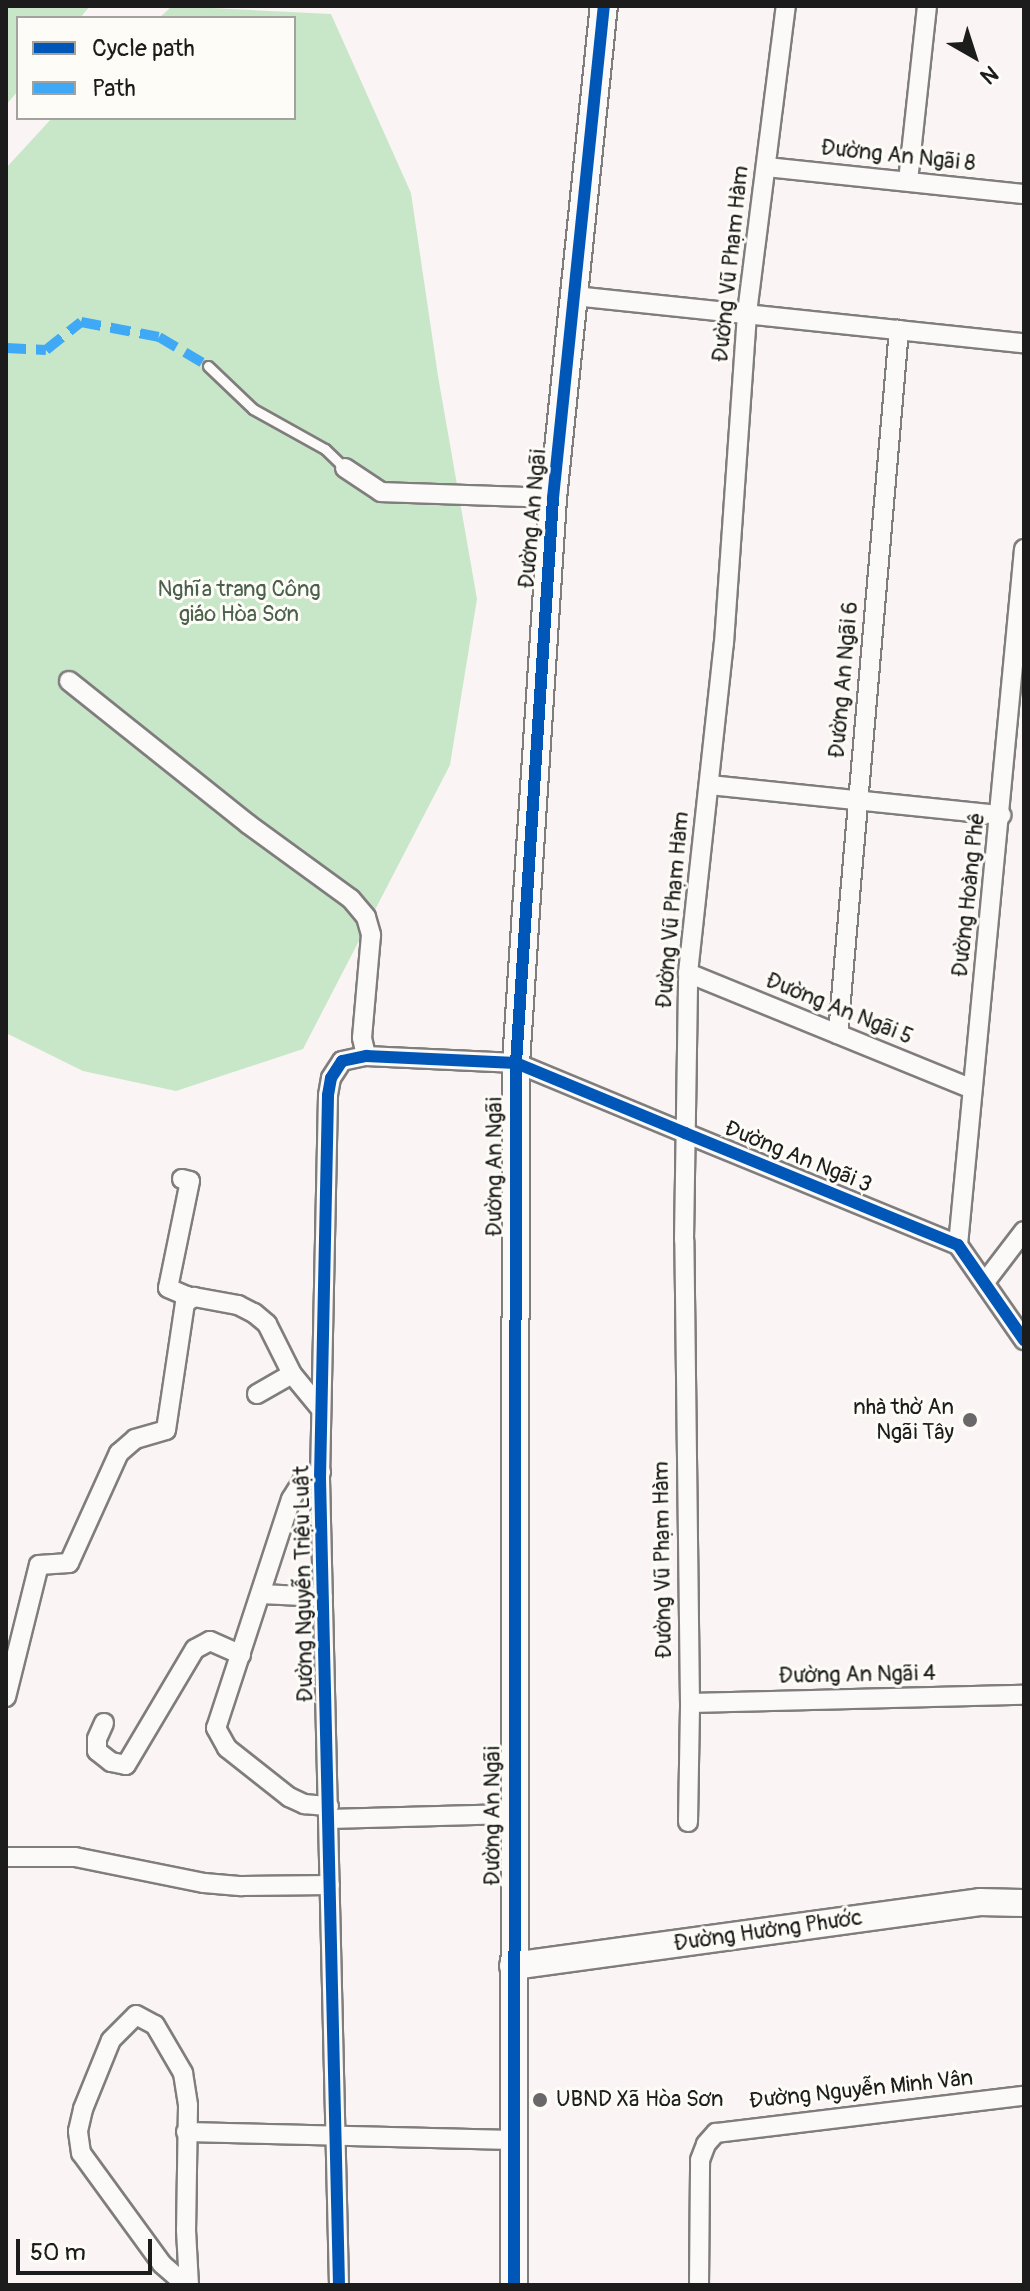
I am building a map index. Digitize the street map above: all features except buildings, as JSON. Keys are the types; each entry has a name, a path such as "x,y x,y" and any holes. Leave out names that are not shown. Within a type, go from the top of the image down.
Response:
{"main road":[{"name":"Đường An Ngãi","path":"514,2285 512,1814 516,1063 553,498 604,6"},
{"name":"Đường Hưởng Phước","path":"513,1966 980,1902 1024,1903"}],"street":[{"name":"Đường Vũ Phạm Hàm","path":"688,1822 690,1703 685,1459 685,1133 688,973 724,643 747,313 786,6"},
{"path":"908,181 927,6"},
{"name":"Đường An Ngãi 8","path":"766,167 1024,194"},
{"path":"574,296 1024,343"},
{"name":"Đường An Ngãi 6","path":"838,1034 899,330"},
{"path":"345,468 381,492 553,498"},
{"name":"Đường Hoàng Phê","path":"958,1245 1024,549"},
{"path":"69,681 168,757 248,824 351,899 366,917 371,935 362,1038 366,1056 516,1063"},
{"path":"1006,763 1024,752"},
{"path":"709,785 1001,815"},
{"name":"Đường An Ngãi 5","path":"688,973 972,1089"},
{"name":"Đường Nguyễn Triệu Luật","path":"339,2285 321,1409 328,1095 331,1078 342,1061 366,1056"},
{"name":"Đường An Ngãi 3","path":"516,1063 958,1245"},
{"path":"6,1697 39,1565 69,1563 119,1453 135,1439 166,1430 187,1296 168,1288 190,1181 182,1179"},
{"path":"985,1282 1024,1231"},
{"path":"958,1245 1024,1340"},
{"path":"185,1303 194,1297 238,1305 254,1313 267,1324 292,1374 321,1409"},
{"path":"257,1394 292,1374"},
{"path":"321,1472 303,1480 295,1490 216,1722 220,1740 298,1803 329,1812 512,1814"},
{"path":"261,1594 323,1597"},
{"path":"104,1723 97,1739 97,1751 111,1762 126,1765 195,1649 210,1641 241,1655"},
{"name":"Đường An Ngãi 4","path":"690,1703 1024,1695"},
{"path":"6,1857 75,1857 216,1884 281,1888 330,1885"},
{"path":"136,2015 155,2025 183,2073 188,2106 187,2285 162,2264 105,2190 81,2153 78,2131 83,2109 111,2040 136,2015"},
{"name":"Đường Nguyễn Minh Vân","path":"699,2285 700,2160 706,2144 716,2133 1024,2096"},
{"path":"186,2132 514,2140"}],"lane":[{"path":"208,366 253,409 325,449 345,468"}],"green space":[{"path":"6,6 90,6 82,16 16,16 16,93 6,105"},
{"name":"Nghĩa trang Công giáo Hòa Sơn","path":"172,6 331,14 411,193 438,376 477,599 450,765 303,1049 176,1091 83,1071 6,1033 6,168 50,120 296,120 296,16 161,16"}],"marked path":[{"path":"6,348 46,350 81,322 159,337 208,366"}],"cycle path":[{"path":"514,2285 516,1063 553,498 604,6"},
{"path":"339,2285 320,1478 328,1095 331,1078 342,1061 366,1056 516,1063 958,1245 1024,1340"}],"place":[{"name":"nhà thờ An Ngãi Tây","path":"970,1420"},
{"name":"UBND Xã Hòa Sơn","path":"540,2100"}]}
